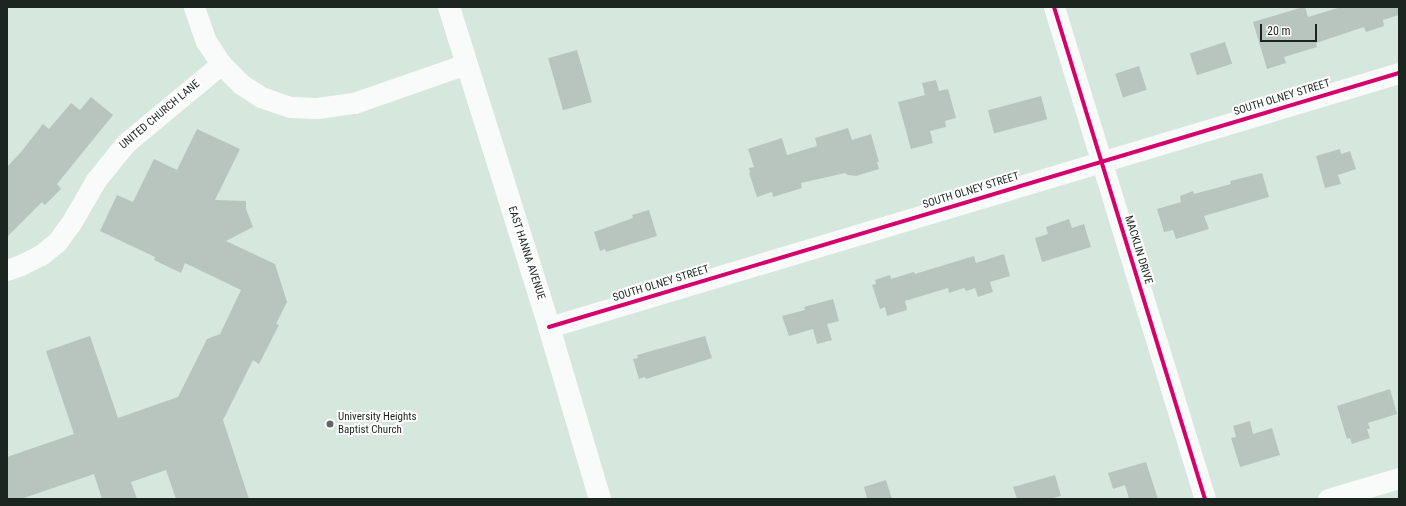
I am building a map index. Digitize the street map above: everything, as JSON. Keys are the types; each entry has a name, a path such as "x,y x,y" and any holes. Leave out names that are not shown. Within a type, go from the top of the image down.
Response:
{"main road":[{"name":"EAST HANNA AVENUE","path":"449,7 549,327 600,499"}],"street":[{"path":"194,7 206,41 221,64 241,84 261,97 290,107 317,108 354,103 466,64"},
{"name":"MACKLIN DRIVE","path":"1054,7 1205,499"},
{"name":"UNITED CHURCH LANE","path":"7,270 21,266 57,242 71,223 108,162 126,143 221,64"},
{"name":"SOUTH OLNEY STREET","path":"549,327 1399,73"},
{"path":"1328,499 1399,478"}],"building":[{"path":"1305,7 1308,17 1341,7 1399,7 1399,15 1383,20 1384,26 1366,32 1364,27 1316,43 1317,47 1284,57 1286,63 1267,69 1253,22"},
{"path":"1225,42 1232,64 1197,75 1190,53"},
{"path":"577,50 592,102 563,110 548,58"},
{"path":"1139,66 1147,90 1123,98 1115,74"},
{"path":"936,80 939,91 948,89 956,118 945,121 946,127 930,131 933,143 911,149 898,102 925,95 922,83"},
{"path":"1041,96 1047,119 994,133 988,110"},
{"path":"91,97 113,115 57,184 61,189 45,205 42,202 7,237 7,167 43,124 49,129 71,103 80,110"},
{"path":"848,128 852,140 871,134 879,162 877,162 879,169 856,176 845,173 801,183 802,188 773,197 772,192 757,197 749,173 749,168 754,167 748,149 782,138 787,155 817,146 815,138"},
{"path":"197,129 240,149 215,200 246,201 246,209 253,227 226,241 275,264 287,302 276,324 279,325 259,364 253,360 223,420 249,499 176,499 166,470 131,482 137,499 102,499 94,474 21,499 7,499 7,457 74,434 46,351 90,336 118,418 178,397 207,339 220,334 241,290 185,263 181,273 154,260 155,257 100,231 117,195 133,202 154,159 177,170"},
{"path":"1340,149 1341,154 1350,151 1356,169 1338,175 1341,184 1325,188 1316,156"},
{"path":"1262,173 1269,197 1204,216 1209,229 1176,239 1173,230 1164,232 1157,209 1181,202 1180,196 1193,191 1194,194 1231,184 1230,181"},
{"path":"649,210 657,236 606,252 605,249 600,251 594,232 633,218 632,215"},
{"path":"1069,219 1072,228 1084,224 1091,247 1042,262 1035,238 1048,234 1046,227"},
{"path":"1004,254 1010,276 990,282 993,292 978,297 975,288 966,291 964,288 949,293 948,288 905,301 907,310 887,316 885,307 880,309 872,285 876,284 875,280 890,275 891,279 914,272 915,274 974,256 976,263"},
{"path":"833,299 839,321 827,324 832,340 817,344 813,329 789,336 782,316 805,310 804,307"},
{"path":"705,336 712,358 646,379 645,377 639,379 633,359 638,358 637,355"},
{"path":"1390,389 1397,414 1368,423 1370,429 1367,429 1370,438 1352,444 1350,438 1347,439 1337,406"},
{"path":"1250,421 1253,434 1272,428 1280,455 1240,467 1231,438 1236,437 1233,426"},
{"path":"1146,462 1158,499 1129,499 1125,485 1113,489 1108,473"},
{"path":"1055,475 1061,496 1049,499 1017,499 1013,487"},
{"path":"886,480 892,499 867,499 864,487"}],"cycle path":[{"path":"1054,7 1205,499"},
{"path":"549,327 1399,73"}],"place":[{"name":"University Heights Baptist Church","path":"330,424"}]}
